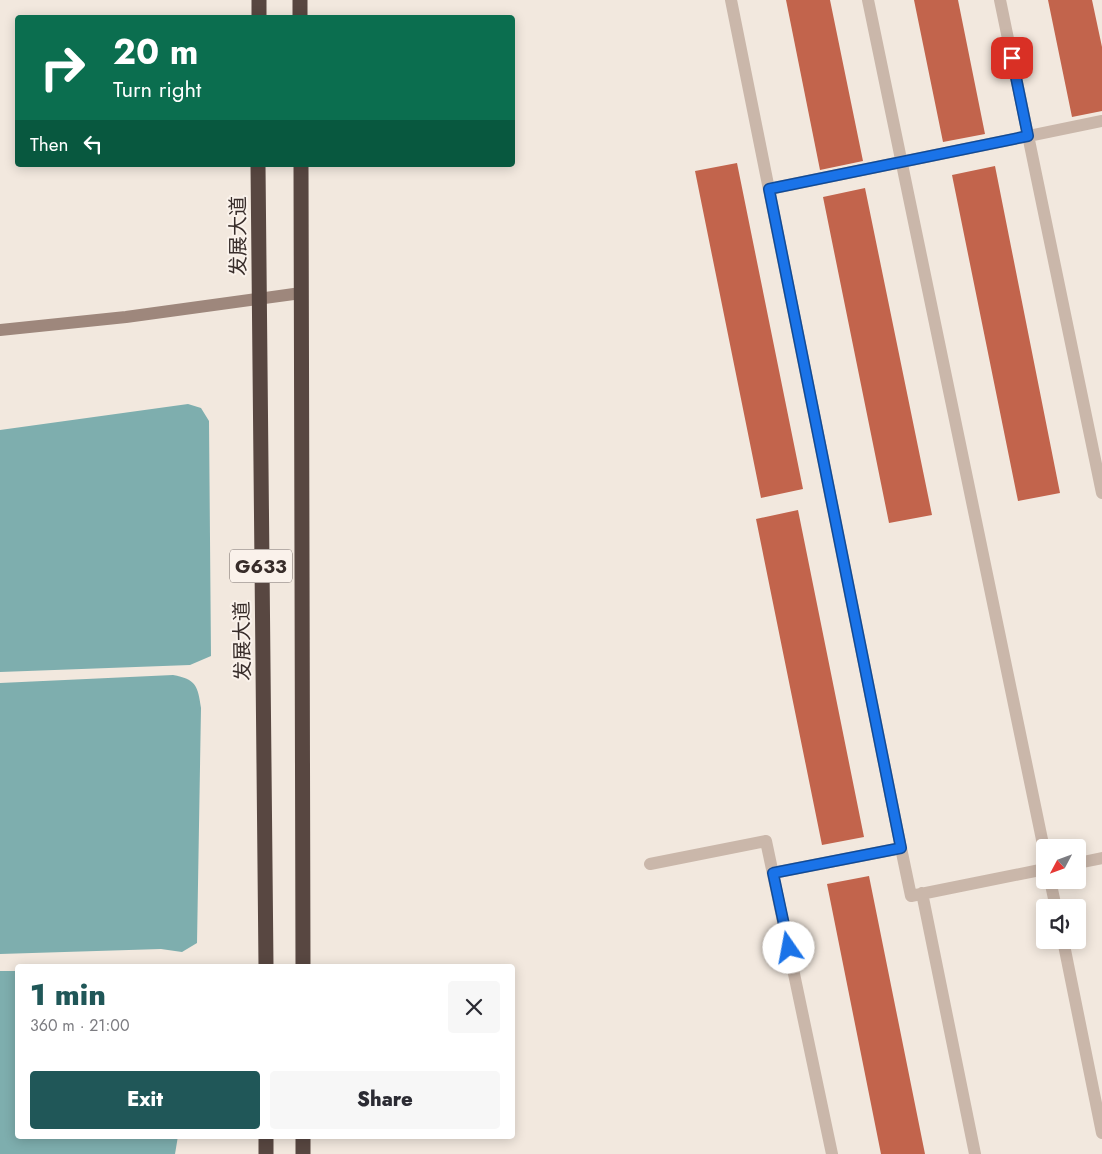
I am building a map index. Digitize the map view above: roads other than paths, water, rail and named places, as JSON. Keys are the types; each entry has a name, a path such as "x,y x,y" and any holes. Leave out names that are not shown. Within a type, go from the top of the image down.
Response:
{"highway":[{"path":"259,0 259,15"},
{"path":"300,0 300,15"},
{"name":"发展大道","path":"258,167 266,964"},
{"name":"G633","path":"301,167 302,964"},
{"path":"266,1139 266,1154"},
{"path":"303,1139 303,1154"}],"street":[{"path":"0,330 126,317 301,294"}],"lane":[{"path":"731,0 911,896 1036,871"},
{"path":"868,0 1042,839"},
{"path":"1000,0 1102,494"},
{"path":"769,189 1102,121"},
{"path":"650,864 766,841 832,1154"},
{"path":"773,873 901,848"},
{"path":"1086,861 1102,858"},
{"path":"922,893 975,1154"},
{"path":"1064,949 1102,1133"}],"water":[{"path":"188,404 201,408 209,421 211,656 190,665 0,672 0,430"},
{"path":"173,675 191,681 199,694 201,708 197,943 182,952 161,949 0,954 0,683"},
{"path":"0,971 15,971 15,1139 178,1139 175,1154 0,1154"}]}
